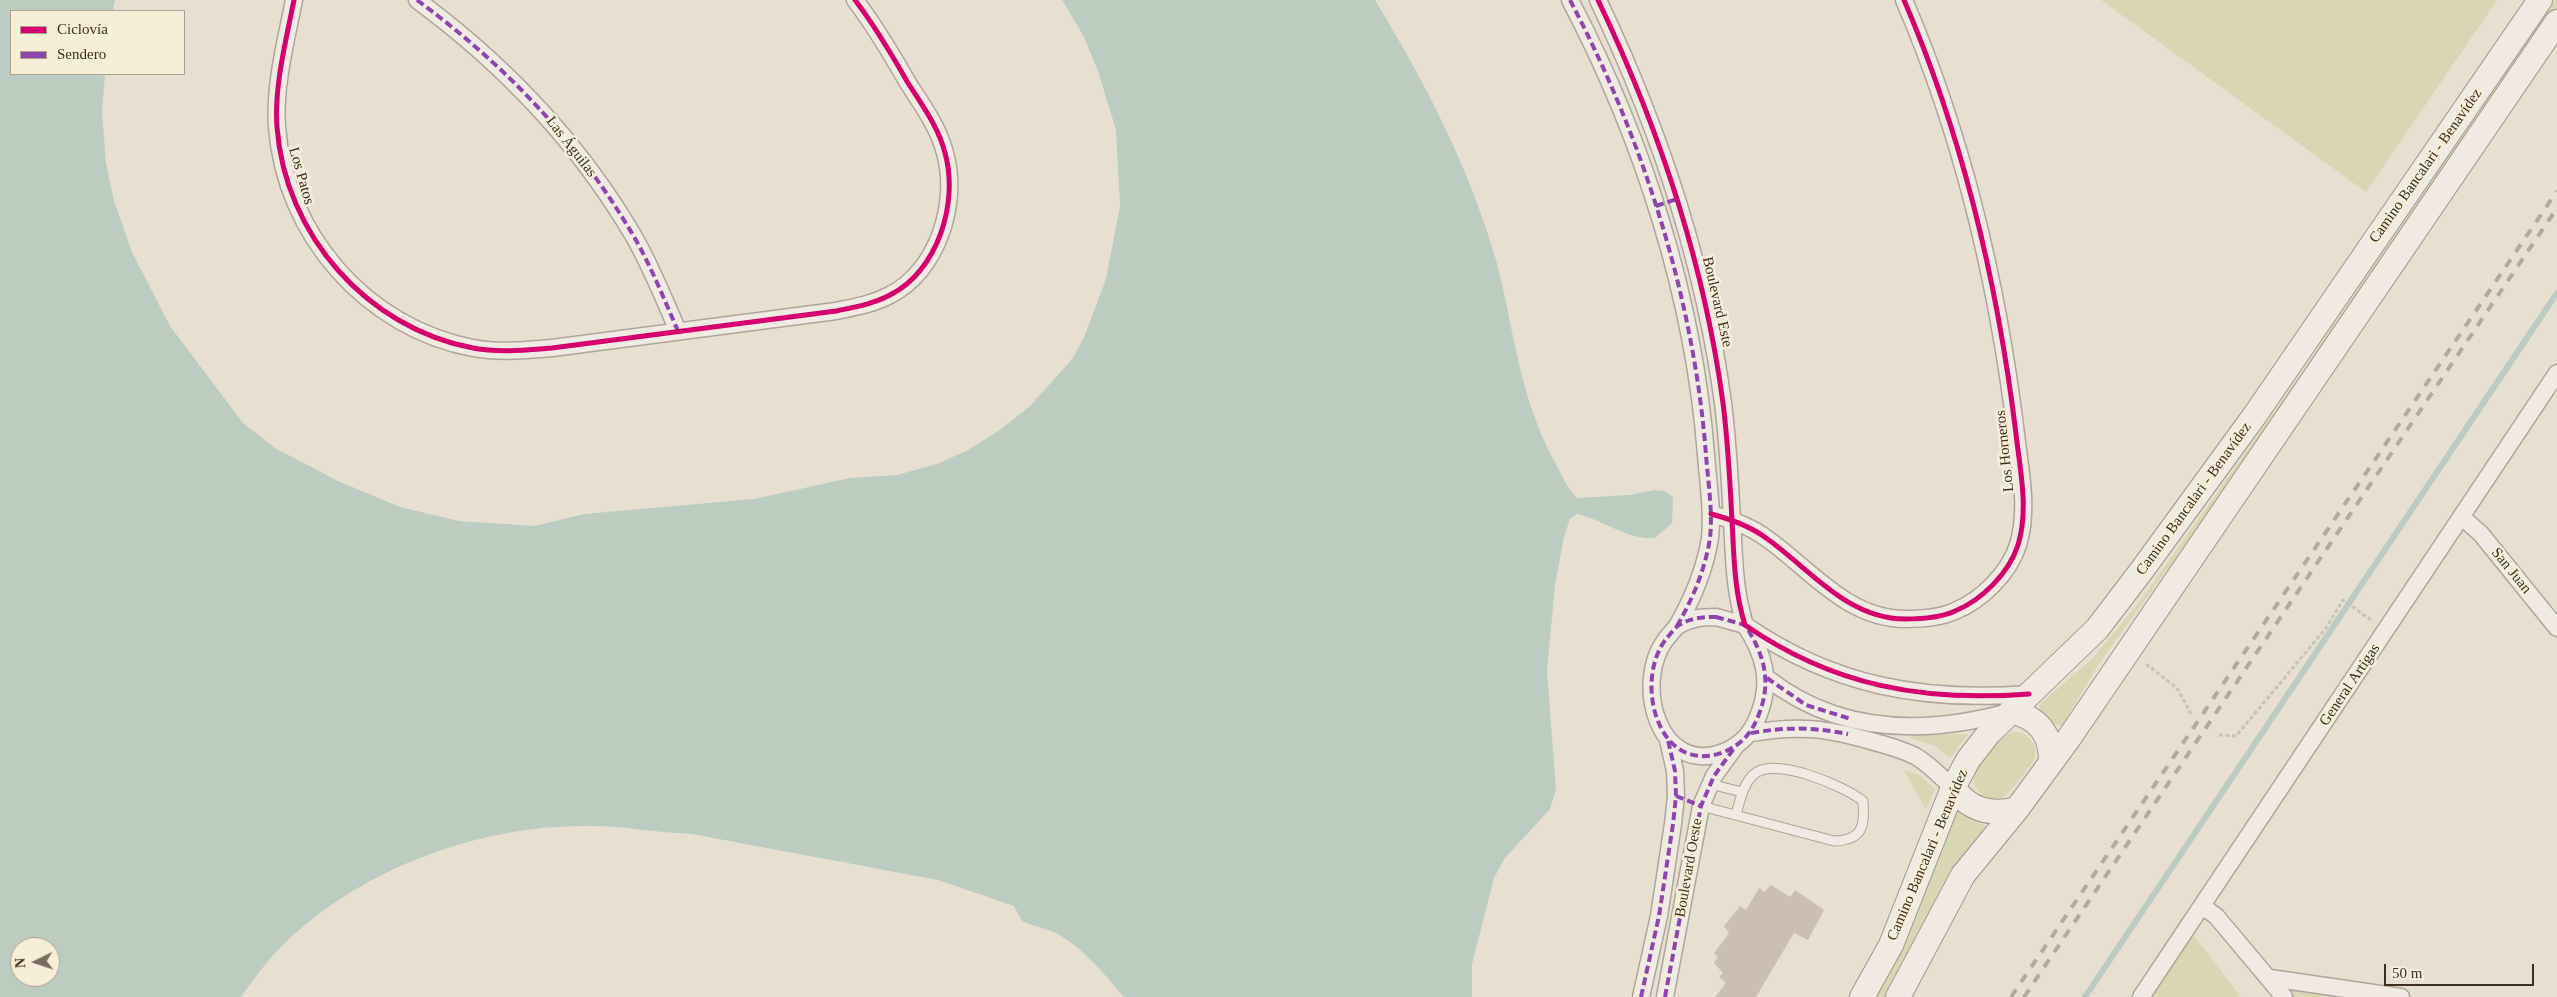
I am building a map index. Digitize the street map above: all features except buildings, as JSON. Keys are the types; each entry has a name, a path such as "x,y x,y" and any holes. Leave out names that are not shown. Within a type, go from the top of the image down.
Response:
{"main road":[{"name":"Camino Bancalari - Benavídez","path":"1862,997 1891,945 1953,788 1968,760 1989,733 2097,629 2183,515 2260,408 2540,0"},
{"name":"Camino Bancalari - Benavídez","path":"1898,997 1963,875 2017,810 2069,738 2150,616 2557,22"},
{"path":"2011,711 2025,715 2037,722 2046,733 2051,746 2051,761"},
{"path":"1953,788 1962,800 1974,808 1988,812 2003,813 2017,810"}],"street":[{"name":"Los Patos","path":"294,0 279,84 276,125 280,158 300,214 312,236 330,262 350,283 395,319 447,341 474,348 506,351 552,348 836,311 869,304 892,294 910,280 930,254 944,227 949,206 951,181 945,152 928,115 855,0"},
{"name":"Las Águilas","path":"417,0 488,56 530,96 564,137 598,182 633,235 652,271 678,331"},
{"path":"1570,0 1601,58 1656,206 1679,292 1698,375 1711,514 1710,538 1694,596 1677,626 1662,645 1655,661 1651,682 1652,705 1659,726 1668,740 1678,748 1702,755 1717,754 1736,747 1751,733 1762,704 1767,678 1757,643 1745,625"},
{"name":"Boulevard Este","path":"1598,0 1651,122 1677,199 1706,306 1718,364 1727,430 1737,592 1745,625"},
{"name":"Los Horneros","path":"1711,514 1732,520 1766,537 1834,593 1854,606 1870,613 1902,619 1930,618 1955,611 1982,594 2005,570 2017,547 2024,521 2022,488 2011,395 1992,288 1973,205 1953,134 1921,40 1904,0"},
{"path":"1656,206 1677,199"},
{"name":"General Artigas","path":"2141,997 2557,373"},
{"name":"San Juan","path":"2462,517 2481,534 2557,628"},
{"path":"1677,626 1695,618 1716,616 1745,625 1776,646 1799,658 1860,680 1902,690 1944,696 1986,697 2029,694"},
{"path":"1767,678 1806,705 1828,714 1878,724 1904,726 1958,723 2011,711"},
{"path":"1751,733 1783,728 1816,728 1848,734 1898,749 1916,757 1953,788"},
{"name":"Boulevard Oeste","path":"1641,997 1660,916 1676,796 1675,771 1668,740"},
{"name":"Boulevard Oeste","path":"1665,997 1701,806 1710,784 1736,747"},
{"path":"1676,796 1701,806"},
{"path":"2202,906 2216,916 2284,997"},
{"path":"2270,978 2401,997"}],"lane":[{"path":"1701,806 1834,841 1847,840 1857,835 1864,819 1863,801 1852,792 1808,775 1778,768 1762,769 1752,775 1742,792 1736,814"},
{"path":"1710,784 1742,792"}],"path":[{"path":"2219,735 2236,736 2326,628 2343,600 2355,608"},
{"path":"2143,662 2176,688 2191,714"}],"green space":[{"path":"2101,0 2497,0 2366,192"},
{"path":"2553,0 2557,0 2557,6 2289,402 2100,662 2063,724 2060,726 2053,724 2044,715 2039,705 2092,659 2141,600 2284,398"},
{"path":"2019,732 2028,737 2034,744 2035,757 2033,762 2006,795 1995,799 1984,796 1976,788 1974,782 1975,772 1999,741 2009,734"},
{"path":"1912,735 1968,735 1950,758 1935,746 1910,738"},
{"path":"1904,770 1920,775 1935,789 1926,810"},
{"path":"1958,809 1971,820 1983,824 1986,829 1941,888 1909,958 1885,997 1874,997 1898,951 1928,881 1955,810"},
{"path":"2181,919 2241,997 2131,997"},
{"path":"2270,978 2401,997 2284,997"}],"shaded area":[{"path":"0,0 115,0 113,10 10,10 10,75 105,75 102,112 106,163 114,201 132,252 170,326 243,423 275,448 338,481 400,507 459,521 535,526 584,514 754,499 850,478 897,475 937,464 966,451 1000,430 1030,406 1073,358 1085,335 1106,279 1120,206 1116,130 1098,71 1083,35 1062,0 1375,0 1428,94 1473,192 1496,260 1528,399 1550,454 1569,489 1577,498 1629,495 1655,490 1665,491 1673,497 1672,523 1655,538 1645,538 1625,533 1577,514 1570,519 1564,537 1555,586 1547,671 1556,789 1550,809 1505,858 1494,878 1472,964 1472,997 1124,997 1079,949 1059,935 1022,921 1014,906 938,880 692,834 590,826 549,827 507,833 465,843 424,856 384,874 346,895 312,919 275,953 241,997 0,997"}],"waterway":[{"path":"2085,997 2557,293"}],"railway":[{"path":"2011,997 2557,191"},
{"path":"2024,997 2557,208"}],"marked path":[{"path":"417,0 480,51 509,78 537,106 588,167 640,247 678,331"},
{"path":"1570,0 1596,53 1642,164 1661,221 1690,337 1700,396 1710,497 1711,528 1702,573 1677,626"},
{"path":"1656,206 1677,199"},
{"path":"1716,617 1745,625 1761,657 1764,668 1765,690 1756,721 1746,737 1724,752 1701,756 1682,751 1668,739 1658,721 1652,700 1652,678 1656,657 1675,628 1692,619 1716,617"},
{"path":"1767,678 1806,705 1851,719"},
{"path":"1751,733 1799,729 1848,734"},
{"path":"1641,997 1659,916 1676,796 1675,771 1668,740"},
{"path":"1665,997 1701,806 1714,776 1735,747"},
{"path":"1676,796 1701,806"}],"cycle path":[{"path":"294,0 279,80 277,127 283,167 296,204 315,239 338,270 367,298 399,320 434,337 473,348 503,351 552,348 836,311 877,301 907,284 921,270 941,233 949,192 949,172 945,153 934,126 883,41 855,0"},
{"path":"1598,0 1641,97 1659,147 1691,247 1704,299 1715,350 1723,403 1729,462 1735,573 1745,625 1778,646 1812,663 1846,676 1880,685 1916,692 1952,695 2029,694"},
{"path":"1711,514 1740,523 1760,534 1830,590 1865,611 1884,617 1905,619 1937,617 1965,606 1984,593 2001,575 2008,566 2018,545 2023,518 2021,475 2008,378 1988,268 1961,159 1944,105 1904,0"}]}
